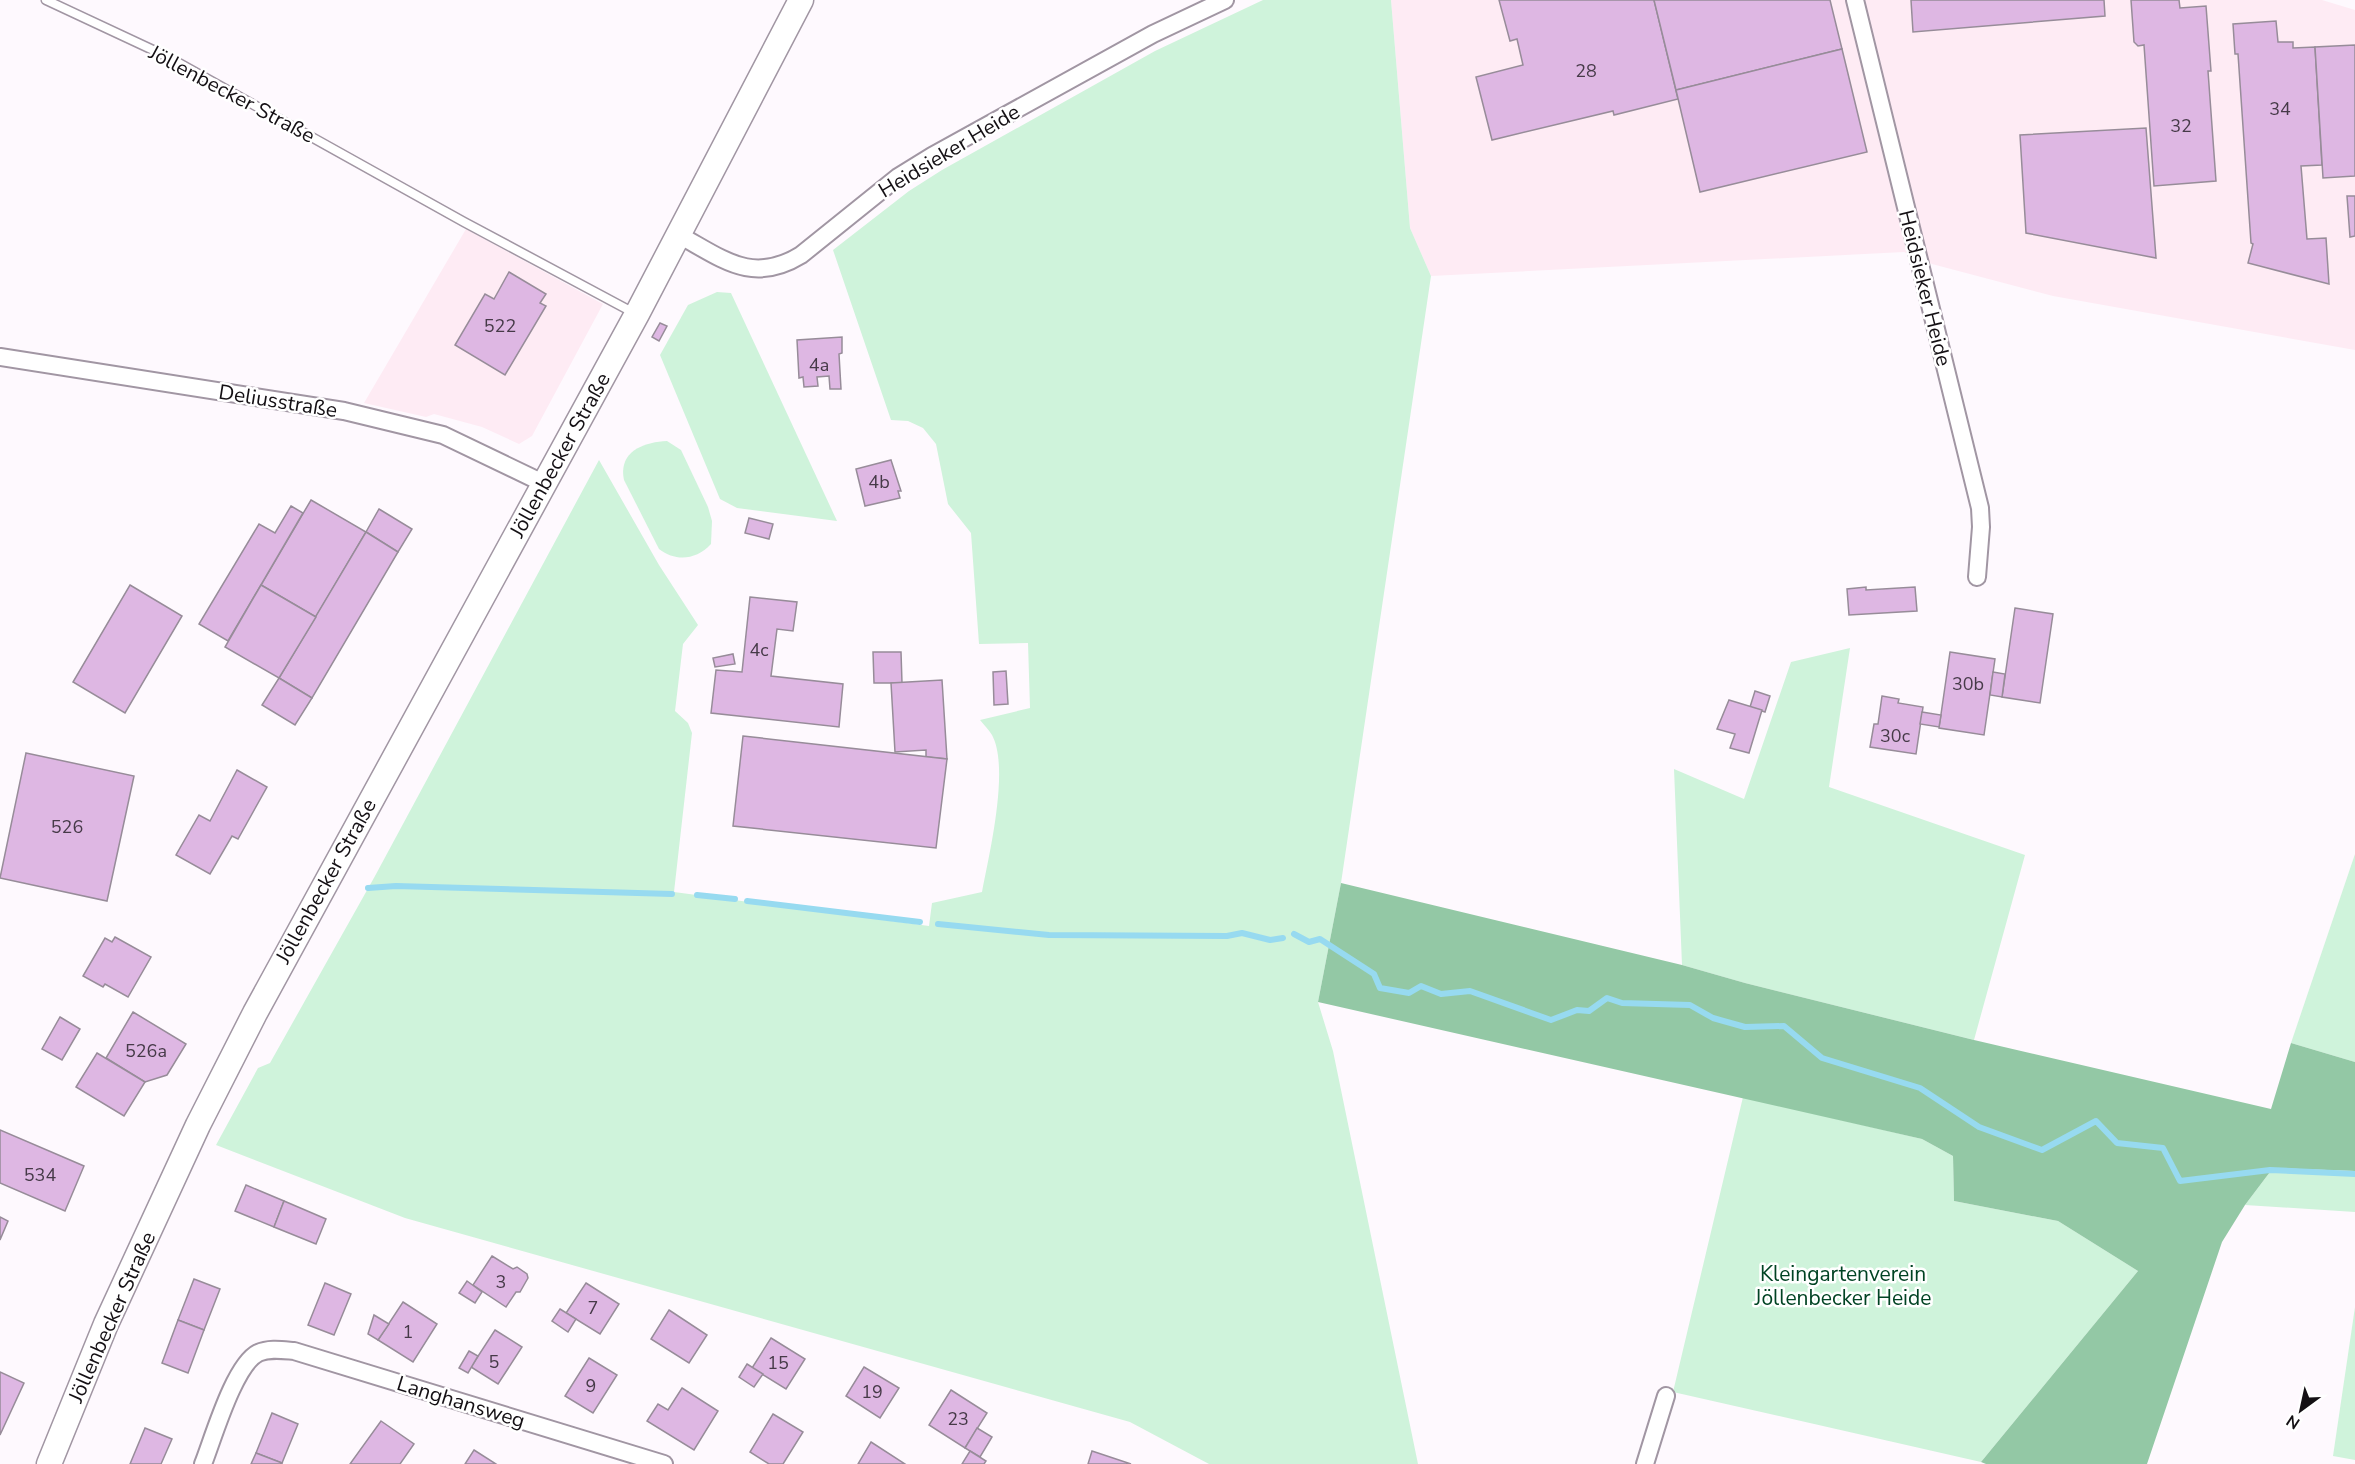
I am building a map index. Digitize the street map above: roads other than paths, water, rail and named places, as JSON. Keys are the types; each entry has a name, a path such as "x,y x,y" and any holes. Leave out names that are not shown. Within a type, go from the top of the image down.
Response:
{"main road":[{"name":"Jöllenbecker Straße","path":"49,1464 106,1324 218,1085 266,991 637,314 801,0"}],"street":[{"name":"Heidsieker Heide","path":"679,235 727,262 747,268 767,269 787,263 801,255 898,177 932,156 1153,34 1225,0"},
{"name":"Heidsieker Heide","path":"1855,0 1980,508 1981,527 1977,577"},
{"name":"Deliusstraße","path":"0,357 344,411 443,435 545,483"},
{"name":"Langhansweg","path":"203,1464 233,1385 244,1365 257,1353 275,1350 294,1351 664,1464"},
{"path":"1645,1464 1666,1396"}],"lane":[{"name":"Jöllenbecker Straße","path":"46,0 168,57 464,222 637,314"}],"waterway":[{"path":"368,888 396,886 672,894"},
{"path":"697,895 735,899"},
{"path":"747,901 920,922"},
{"path":"938,924 1049,935 1227,936 1242,933 1270,940 1283,938"},
{"path":"1294,934 1309,942 1320,939 1374,974 1380,988 1409,993 1421,986 1441,994 1470,991 1551,1020 1577,1010 1589,1011 1607,998 1622,1003 1690,1005 1713,1018 1745,1027 1784,1026 1822,1058 1920,1088 1979,1127 2042,1150 2096,1121 2117,1143 2163,1148 2180,1181 2270,1170 2355,1174"}],"park label":[{"name":"Kleingartenverein Jöllenbecker Heide","path":"1843,1286"}]}
